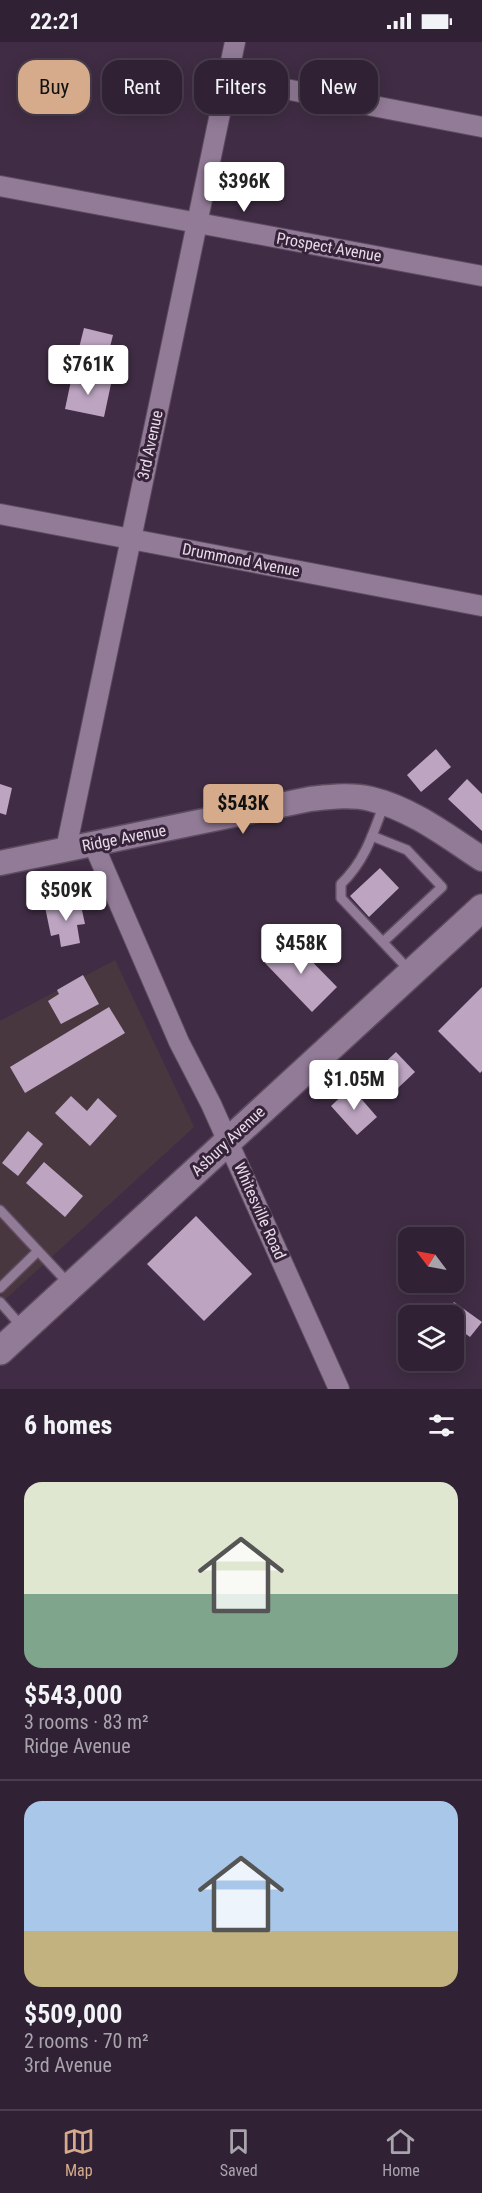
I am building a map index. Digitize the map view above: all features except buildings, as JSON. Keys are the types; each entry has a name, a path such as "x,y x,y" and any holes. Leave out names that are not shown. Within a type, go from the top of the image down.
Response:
{"main road":[{"name":"Asbury Avenue","path":"0,1351 482,908"}],"street":[{"name":"3rd Avenue","path":"232,60 235,42"},
{"path":"288,90 482,127"},
{"name":"3rd Avenue","path":"66,849 220,114"},
{"name":"Prospect Avenue","path":"0,186 482,276"},
{"name":"Drummond Avenue","path":"0,514 482,606"},
{"name":"Ridge Avenue","path":"0,863 310,799 354,797 371,799 423,820 482,859"},
{"name":"Whitesville Road","path":"93,843 179,1042 228,1141 339,1389"}],"lane":[{"path":"384,804 356,869 341,884 341,898 411,973"},
{"path":"372,836 407,850 442,887 383,942"},
{"path":"0,1210 70,1286"},
{"path":"0,1288 38,1251"},
{"path":"0,1302 24,1329"}],"shaded area":[{"path":"115,960 194,1127 0,1304 0,1021"}]}
